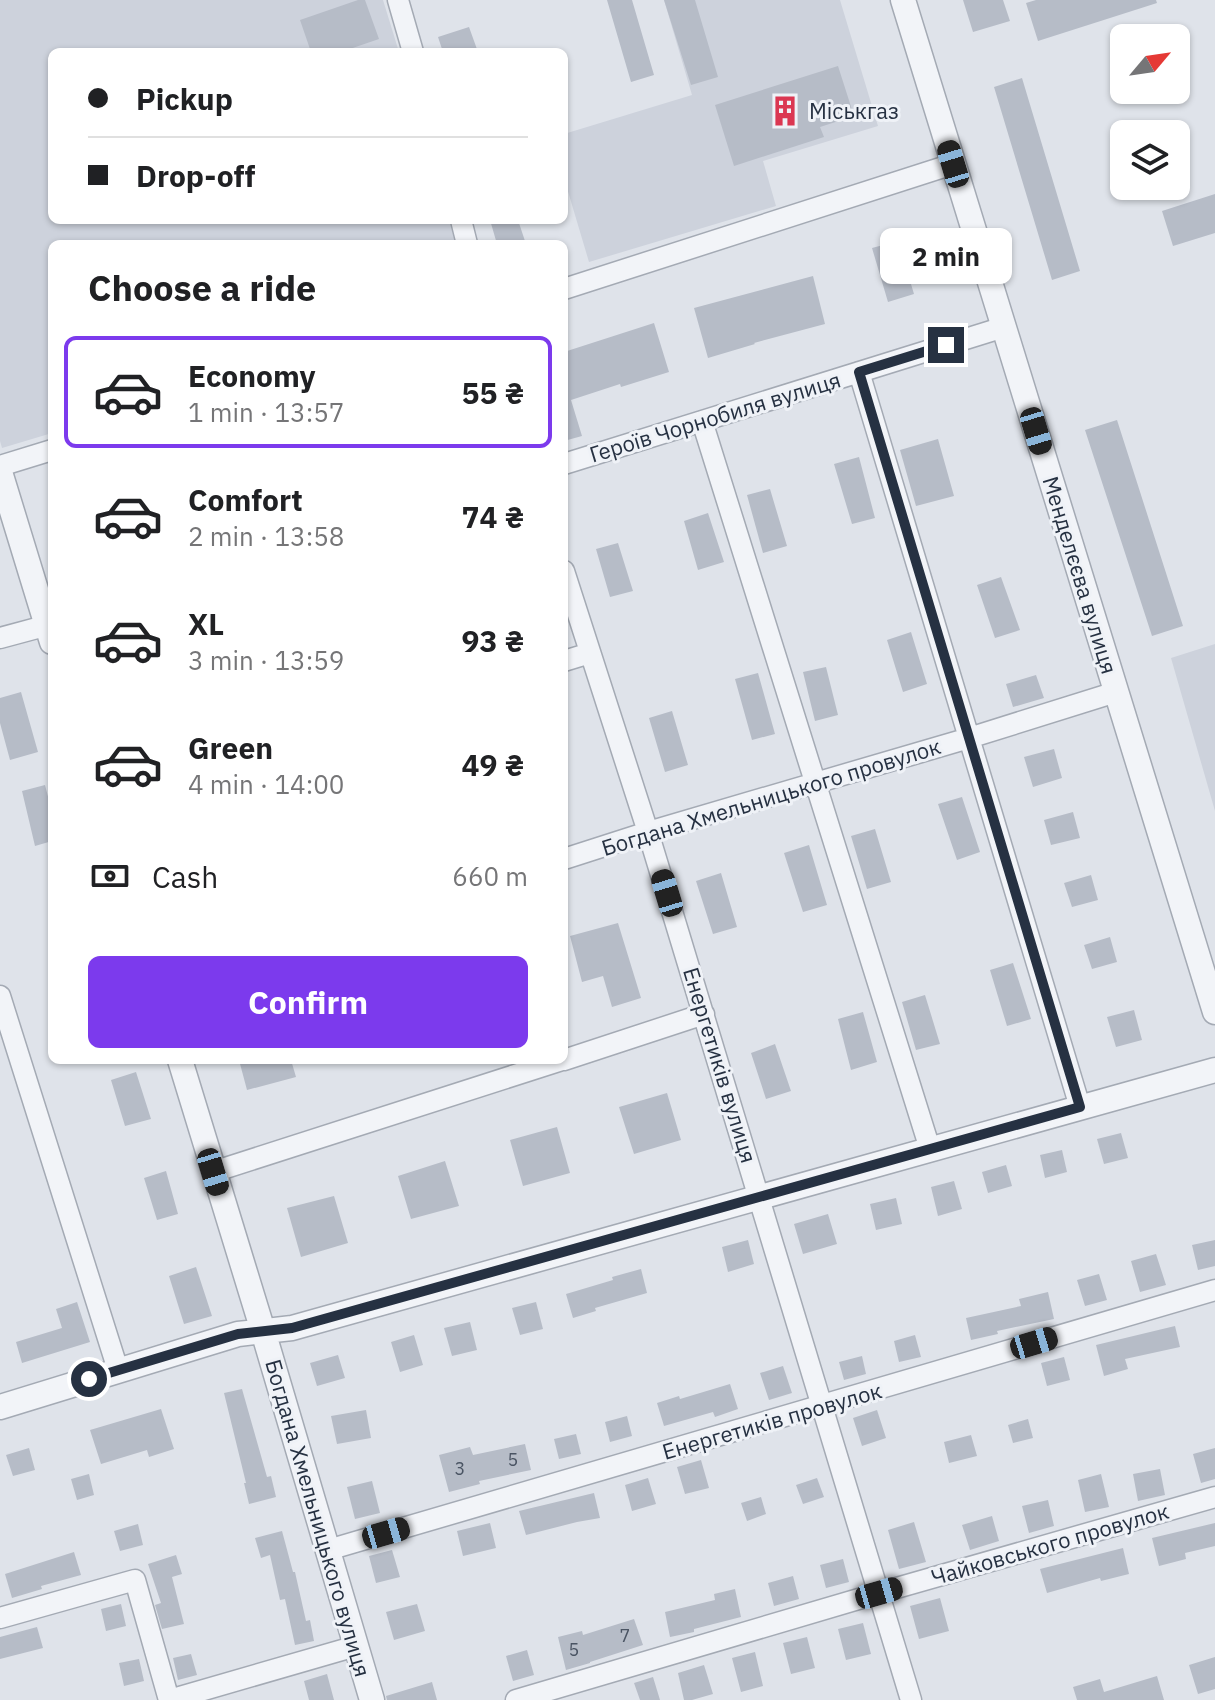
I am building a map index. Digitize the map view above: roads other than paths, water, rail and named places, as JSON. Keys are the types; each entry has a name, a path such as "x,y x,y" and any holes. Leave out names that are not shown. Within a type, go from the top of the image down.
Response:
{"street":[{"path":"398,0 412,48"},
{"name":"Менделєєва вулиця","path":"903,0 1215,1012"},
{"path":"568,288 953,164"},
{"name":"Героїв Чорнобиля вулиця","path":"568,463 1004,327"},
{"path":"859,372 1080,1107"},
{"path":"702,421 930,1149"},
{"path":"48,451 0,469 48,624"},
{"name":"Енергетиків вулиця","path":"568,584 704,1014 911,1700"},
{"path":"0,638 48,630"},
{"path":"568,660 590,653"},
{"name":"Богдана Хмельницького провулок","path":"568,858 1116,692"},
{"path":"0,996 118,1370"},
{"path":"568,1058 704,1014"},
{"name":"Богдана Хмельницького вулиця","path":"181,1064 372,1700"},
{"path":"213,1172 550,1064"},
{"path":"0,1407 238,1334 292,1328 1215,1070"},
{"name":"Енергетиків провулок","path":"328,1550 1215,1290"},
{"name":"Чайковського провулок","path":"516,1700 1215,1497"},
{"path":"0,1618 135,1580 169,1700 356,1646"}],"place":[{"name":"Міськгаз","path":"785,111"}]}
